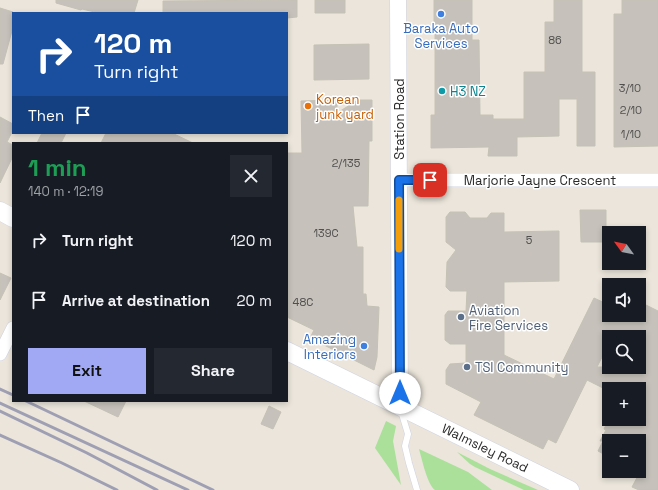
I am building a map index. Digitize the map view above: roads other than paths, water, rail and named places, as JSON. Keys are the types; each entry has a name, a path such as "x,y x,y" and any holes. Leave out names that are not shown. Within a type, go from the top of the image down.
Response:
{"main road":[{"path":"0,211 12,217"},
{"name":"Walmsley Road","path":"288,351 570,490"}],"street":[{"name":"Station Road","path":"398,0 400,406"},
{"name":"Marjorie Jayne Crescent","path":"399,180 658,180"},
{"path":"0,354 12,330"}],"lane":[{"path":"400,406 408,434 405,446 417,490"}],"railway":[{"path":"0,389 12,395"},
{"path":"28,402 213,490"},
{"path":"0,403 188,490"},
{"path":"0,411 87,453 157,490"},
{"path":"0,435 117,490"}],"place":[{"name":"Baraka Auto Services","path":"441,14"},
{"name":"H3 NZ","path":"442,91"},
{"name":"Korean junk yard","path":"308,106"},
{"name":"Aviation Fire Services","path":"461,317"},
{"name":"Amazing Interiors","path":"364,346"},
{"name":"TSI Community","path":"467,367"}]}
